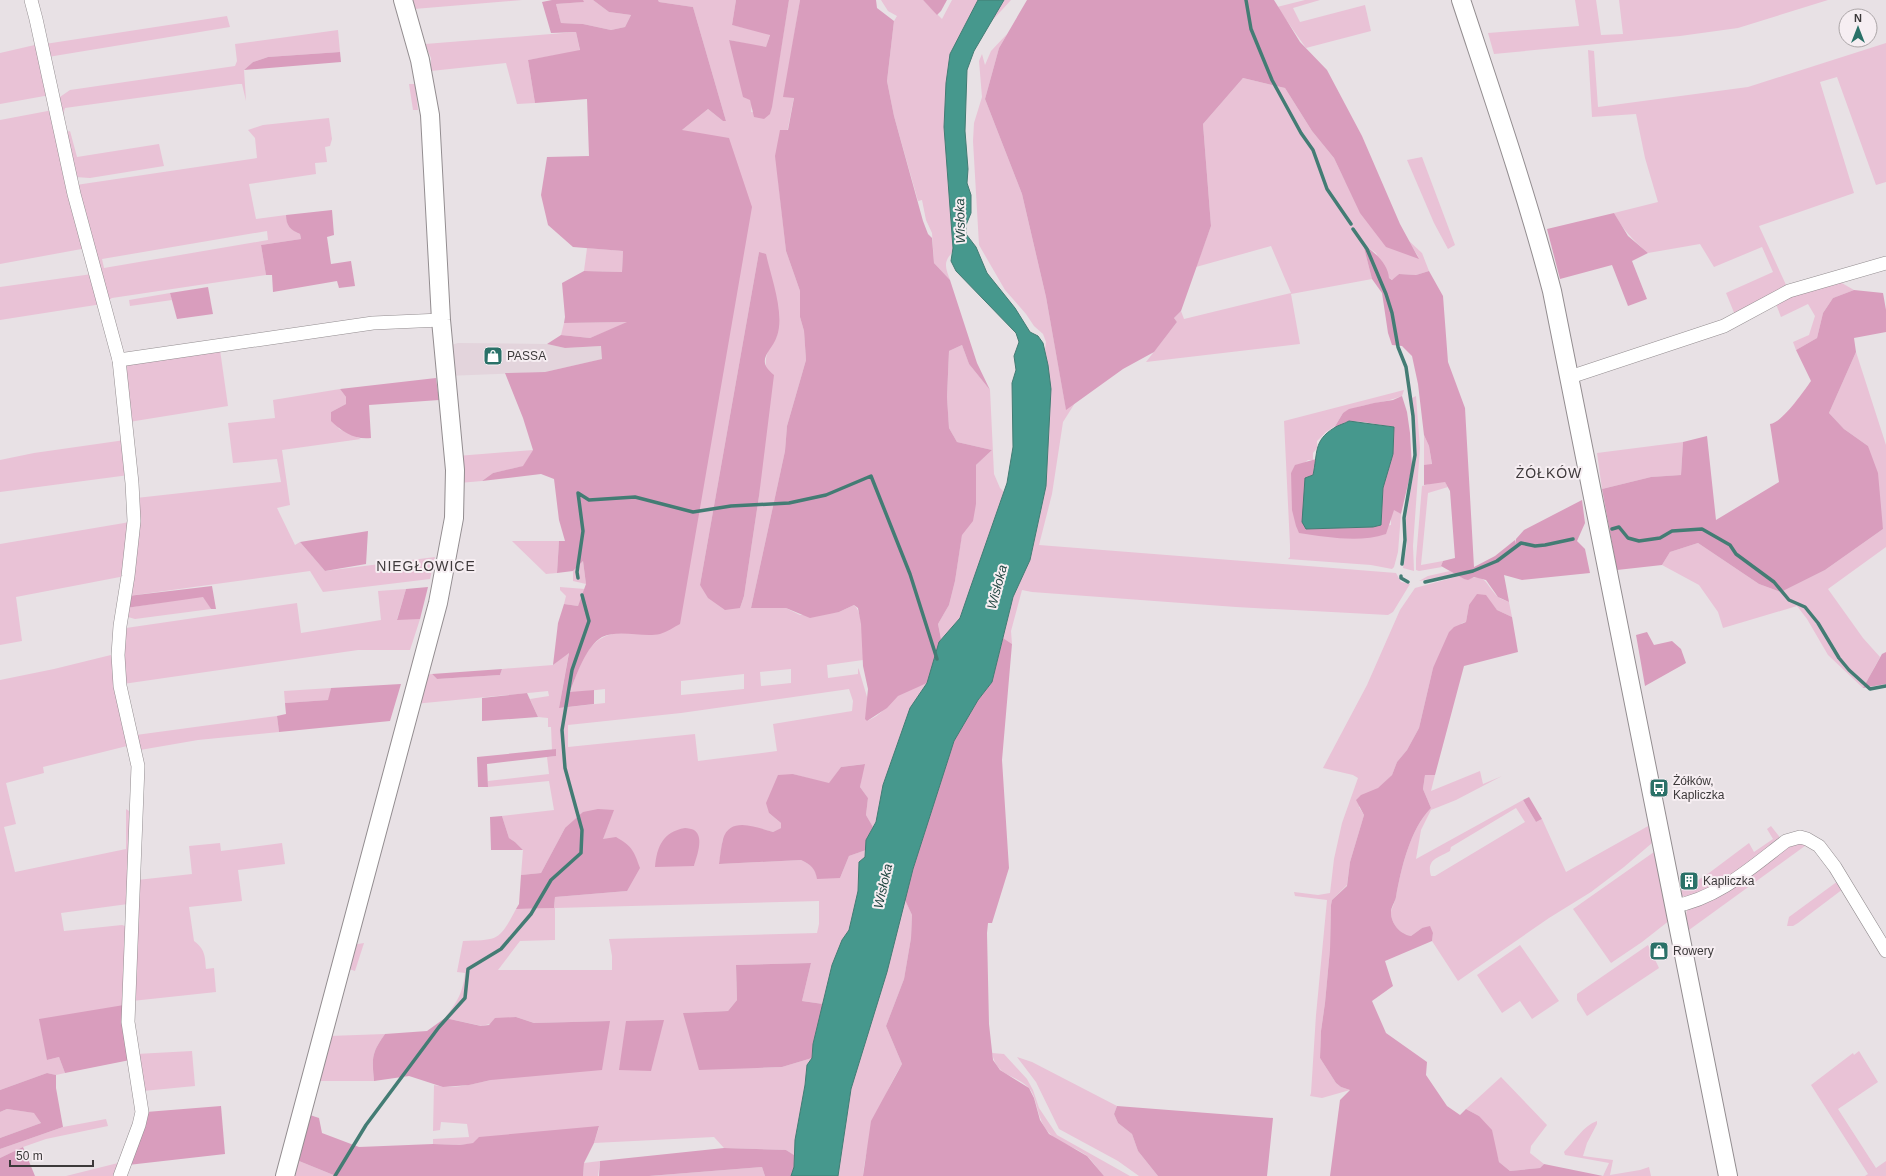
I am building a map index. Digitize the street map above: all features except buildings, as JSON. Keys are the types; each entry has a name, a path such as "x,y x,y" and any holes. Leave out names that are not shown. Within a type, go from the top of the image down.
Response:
{"main road":[{"path":"284,1176 411,704 445,568 454,518 455,470 441,320 430,114 420,60 403,0"},
{"path":"1461,0 1508,136 1535,224 1552,291 1728,1176"}],"street":[{"path":"31,0 74,194 119,360 132,483 134,521 128,576 120,626 118,655 120,686 135,748 138,776 128,1022 142,1112 139,1126 120,1176"},
{"path":"1570,377 1724,326 1789,291 1886,263"},
{"path":"119,360 365,324 441,320"},
{"path":"1674,906 1699,900 1717,892 1786,841 1793,838 1807,839 1819,846 1831,862 1886,951"}],"shaded area":[{"path":"411,0 522,0 414,9"},
{"path":"552,0 583,0 584,2 556,4 561,23 583,24 611,30 625,27 631,15 609,12 593,0 658,0 659,2 693,7 726,121 723,121 708,109 682,130 729,138 752,207 680,624 660,634 616,634 602,637 596,641 586,654 570,692 594,690 594,704 559,708 569,653 553,665 558,623 564,604 578,606 586,584 583,561 573,571 557,573 559,541 565,541 559,520 554,479 541,474 482,481 493,473 523,466 533,450 523,418 505,373 545,372 602,359 601,346 565,348 547,344 561,335 590,338 627,322 564,323 565,317 562,283 584,271 622,272 623,251 573,247 548,225 541,195 547,157 589,156 587,99 535,103 528,60 580,50 576,32 551,33 542,2"},
{"path":"583,0 593,0 609,12 631,15 625,27 611,30 583,24 561,23 556,4 583,2"},
{"path":"658,0 736,0 732,25 770,34 766,48 729,40 752,105 751,112 770,114 789,0 800,0 784,97 794,97 778,179 786,251 800,291 800,317 804,331 806,360 787,426 785,451 751,608 786,608 800,615 839,612 854,605 860,615 863,639 863,660 827,665 828,678 858,674 858,668 867,697 867,721 880,713 900,694 927,683 910,708 883,785 876,822 873,827 866,815 868,798 860,787 864,764 841,767 829,784 793,774 769,813 781,823 781,828 773,832 765,830 723,838 719,864 801,860 812,867 817,878 840,878 849,856 866,850 865,857 859,862 858,891 849,930 842,940 832,965 823,1004 802,1001 811,963 736,965 737,1000 728,1011 683,1013 760,1068 782,1067 812,1058 807,1065 794,1155 786,1150 724,1148 714,1137 594,1143 599,1127 460,1145 433,1144 433,1139 469,1137 467,1124 441,1122 440,1130 433,1131 434,1085 455,1087 491,1080 610,1021 534,1023 516,1017 482,1026 445,1018 456,1002 463,986 465,973 457,972 463,941 484,940 497,937 506,927 516,909 554,908 555,897 627,891 603,840 565,828 541,873 521,875 523,850 509,838 502,816 554,810 549,781 488,787 488,781 549,774 547,757 556,756 556,749 552,750 551,727 548,727 548,718 538,717 530,699 549,696 548,691 414,704 422,675 432,674 437,679 500,675 502,669 553,665 569,652 559,708 605,703 605,689 570,693 586,654 596,642 608,635 623,633 660,634 682,130 708,109 723,121 726,121 693,7 659,2","holes":["759,252 777,336 768,352 766,360 767,370 759,496 744,596 740,608 700,585","791,669 791,683 761,686 760,672","744,674 744,689 681,695 681,681","849,689 853,701 852,711 773,724 777,751 698,761 695,734 568,747 568,725 681,713","819,901 819,924 817,933 609,939 612,956 612,970 498,970 520,941 555,940 555,908"]},
{"path":"736,0 789,0 772,107 770,114 764,119 754,117 750,100 743,97 729,40 766,47 770,35 732,25"},
{"path":"800,0 876,0 877,8 894,21 887,81 894,116 923,221 928,234 932,238 934,263 950,280 977,363 990,390 969,364 962,345 949,351 947,397 949,428 957,442 992,450 976,465 976,504 973,521 962,535 955,581 949,605 938,624 941,639 927,683 898,696 887,708 867,721 865,719 868,689 863,666 861,624 858,608 854,605 839,612 810,618 786,608 751,608 785,451 787,426 806,360 804,331 800,317 800,291 786,251 775,156 780,130 788,130 794,98 783,97"},
{"path":"881,0 923,0 942,19 952,0 978,0 950,54 944,127 953,248 946,265 950,280 934,263 932,233 926,220 922,200 918,201 894,116 887,81 894,21 897,16 888,11"},
{"path":"923,0 947,0 937,15"},
{"path":"1004,0 1011,0 990,23"},
{"path":"1027,0 1274,0 1300,42 1327,70 1362,136 1400,224 1419,259 1386,247 1360,213 1334,158 1312,131 1285,88 1243,78 1203,124 1211,226 1181,311 1174,318 1177,322 1154,352 1123,369 1066,410 1046,297 1022,194 985,99 999,48"},
{"path":"1305,0 1320,0 1293,8 1300,22 1365,5 1371,31 1306,48 1277,7"},
{"path":"1575,0 1596,0 1601,35 1623,34 1619,0 1828,0 1738,28 1680,36 1494,54 1488,33 1579,26"},
{"path":"227,16 230,27 48,57 45,44"},
{"path":"338,30 340,52 268,57 253,62 244,70 246,101 242,84 238,84 65,108 63,115 67,132 70,131 77,157 159,144 164,166 90,178 75,177 57,99 70,90 235,66 237,61 235,44"},
{"path":"576,32 580,51 528,60 535,103 517,104 506,63 431,71 431,58 425,44"},
{"path":"1007,34 999,48 985,99 1022,194 1046,297 1066,409 1075,403 1063,422 1052,494 1039,545 1396,573 1401,582 1410,584 1393,612 1388,615 1236,607 1032,592 1022,590 1011,631 1012,644 1003,638 1013,597 1030,560 1046,486 1051,389 1045,350 1046,342 1043,334 1034,326 1026,314 1005,290 979,245 973,141 974,123 982,97 979,61 982,54 985,65 991,51"},
{"path":"1886,43 1886,182 1876,185 1837,77 1820,82 1854,193 1759,226 1787,287 1735,315 1726,293 1773,272 1762,247 1714,267 1700,244 1648,253 1621,225 1614,213 1658,202 1645,158 1636,114 1592,117 1588,50 1594,51 1598,107 1748,87 1870,48 1878,48 1878,46"},
{"path":"39,44 50,95 0,104 0,53"},
{"path":"340,52 341,62 244,70 253,62 268,57"},
{"path":"1243,78 1285,88 1312,131 1334,158 1345,181 1419,258 1409,241 1422,253 1429,271 1416,275 1399,274 1393,280 1389,278 1376,253 1363,244 1372,279 1291,294 1300,344 1146,362 1177,322 1174,318 1181,311 1184,319 1291,293 1271,246 1196,267 1211,226 1203,124"},
{"path":"409,84 415,84 418,110 413,110"},
{"path":"53,110 87,248 0,264 0,120"},
{"path":"329,118 332,139 330,146 325,147 327,162 315,163 316,174 249,184 256,219 286,215 288,224 294,231 300,234 301,239 261,245 266,275 112,298 107,301 76,185 257,158 255,138 248,130 263,125","holes":["267,231 268,240 104,268 102,259"]},
{"path":"1422,157 1455,245 1448,249 1434,223 1407,160"},
{"path":"332,210 334,235 327,237 331,264 351,261 355,286 339,288 337,281 273,292 272,275 266,275 261,245 301,239 300,234 288,225 286,215"},
{"path":"1614,213 1628,236 1648,253 1632,261 1647,299 1628,306 1612,265 1560,279 1547,229"},
{"path":"1363,244 1380,258 1386,267 1389,278 1392,280 1399,274 1416,275 1429,271 1443,296 1448,362 1465,408 1474,567 1495,556 1515,540 1515,544 1516,539 1524,530 1582,500 1585,523 1577,541 1585,549 1590,573 1522,580 1504,575 1509,602 1498,597 1486,580 1474,577 1468,580 1464,579 1441,566 1443,561 1455,558 1450,491 1445,482 1424,485 1424,465 1432,464 1429,446 1424,435 1418,384 1412,356 1402,346 1392,345 1388,333 1382,293 1372,279"},
{"path":"587,248 623,251 622,272 584,271"},
{"path":"759,252 766,254 774,284 778,306 779,327 775,342 765,360 765,364 768,369 774,375 759,496 744,596 740,608 725,610 708,598 700,585"},
{"path":"92,274 102,304 0,320 0,287"},
{"path":"1840,282 1854,290 1833,298 1823,313 1817,338 1796,350 1793,342 1809,335 1815,316 1808,304 1781,317 1776,304 1798,294"},
{"path":"208,287 213,314 177,319 170,293"},
{"path":"1854,290 1883,293 1886,310 1886,332 1854,338 1856,352 1829,413 1844,429 1868,446 1878,473 1883,529 1825,570 1781,592 1759,584 1698,543 1670,552 1662,565 1617,570 1602,489 1651,477 1681,475 1683,442 1707,436 1716,520 1779,482 1770,424 1781,418 1787,412 1811,381 1796,350 1817,338 1823,313 1833,298"},
{"path":"170,293 172,300 130,306 129,300"},
{"path":"629,322 590,338 561,335 564,323"},
{"path":"458,343 547,344 565,348 602,346 603,359 545,372 446,376 444,347"},
{"path":"962,345 969,364 990,390 994,474 1000,488 1004,492 960,618 941,639 938,624 949,605 955,581 962,534 976,504 976,465 992,450 957,442 949,428 947,397 949,351"},
{"path":"220,350 228,406 129,422 124,366 127,363"},
{"path":"1856,352 1886,445 1886,547 1828,589 1863,638 1880,657 1863,688 1828,655 1807,619 1797,606 1723,628 1718,612 1699,585 1662,565 1670,552 1698,543 1759,584 1781,592 1825,570 1883,529 1868,446 1844,429 1829,413"},
{"path":"436,378 439,400 369,405 371,438 360,438 349,434 340,429 331,421 331,412 346,404 346,397 340,389"},
{"path":"340,389 346,397 346,404 331,412 339,429 361,439 282,450 290,505 277,508 295,545 300,542 325,571 435,557 430,579 323,592 310,571 128,596 136,498 281,482 277,459 233,463 228,423 275,418 273,400"},
{"path":"1404,390 1402,396 1395,399 1357,407 1343,413 1335,426 1317,441 1317,448 1313,453 1313,460 1308,460 1291,473 1293,491 1326,536 1391,525 1391,515 1394,509 1401,514 1398,552 1394,567 1392,569 1371,565 1288,559 1290,557 1290,545 1284,421"},
{"path":"1402,396 1407,412 1410,433 1412,467 1401,514 1394,510 1386,534 1376,537 1354,539 1299,533 1292,510 1291,473 1295,465 1316,459 1313,475 1305,478 1306,529 1373,527 1381,525 1383,488 1393,454 1394,427 1349,421 1334,428 1343,413 1349,409 1393,400"},
{"path":"1416,396 1420,448 1413,546 1414,571 1403,568 1407,544 1406,518 1416,459 1412,398"},
{"path":"1424,435 1429,446 1432,465 1424,465"},
{"path":"125,440 129,475 0,492 0,460 34,453"},
{"path":"1683,442 1681,475 1651,477 1602,489 1597,453"},
{"path":"533,450 524,466 493,473 482,481 459,483 457,456"},
{"path":"1440,481 1445,482 1448,487 1428,493 1421,565 1443,561 1442,567 1419,571 1416,570 1416,559 1422,486"},
{"path":"130,522 125,576 16,597 22,641 0,645 0,544"},
{"path":"368,531 366,564 325,571 300,542"},
{"path":"512,541 559,541 557,573 546,574"},
{"path":"583,561 586,584 573,581 573,571"},
{"path":"1450,571 1455,574 1419,581 1428,576"},
{"path":"1459,576 1464,579 1477,578 1485,581 1497,596 1509,602 1512,617 1497,610 1488,599 1469,605 1466,622 1462,623 1433,668 1419,728 1407,750 1397,762 1392,775 1359,807 1364,815 1350,862 1347,885 1332,900 1331,905 1330,949 1321,1031 1320,1058 1336,1083 1341,1087 1350,1090 1322,1098 1310,1096 1327,900 1295,896 1294,892 1318,895 1330,893 1334,859 1342,823 1358,778 1353,775 1323,768 1367,685 1400,610 1415,588"},
{"path":"212,586 216,609 211,609 203,597 126,608 128,596"},
{"path":"428,587 420,619 397,620 406,589"},
{"path":"560,587 585,589 578,606 564,604 566,596 560,590"},
{"path":"406,589 397,619 420,619 410,650 358,650 123,684 123,633 126,628 297,603 301,633 381,620 378,591"},
{"path":"1477,594 1486,595 1497,610 1512,617 1518,652 1464,666 1435,775 1425,775 1423,789 1431,808 1417,827 1412,838 1391,910 1391,916 1394,924 1400,931 1411,936 1422,928 1430,926 1433,933 1432,941 1385,961 1393,986 1372,1001 1386,1033 1427,1062 1426,1075 1447,1106 1460,1115 1466,1109 1479,1116 1492,1130 1499,1162 1510,1171 1540,1168 1544,1164 1603,1176 1330,1176 1340,1100 1350,1090 1341,1087 1336,1083 1320,1058 1321,1031 1330,949 1331,905 1332,900 1347,886 1350,862 1364,815 1356,800 1361,795 1378,788 1392,775 1397,762 1407,750 1419,728 1433,668 1449,632 1454,627 1466,622 1469,605"},
{"path":"203,596 211,609 135,619 128,617 126,608"},
{"path":"1647,632 1654,645 1672,641 1681,649 1686,663 1645,686 1636,635"},
{"path":"1003,638 1012,644 1002,760 1009,868 992,923 988,923 987,933 989,1024 993,1060 1000,1070 1029,1088 1034,1098 1040,1120 1049,1134 1087,1156 1104,1176 863,1176 871,1121 902,1064 886,1026 904,979 911,938 912,915 905,900 913,869 954,741 978,700 992,682"},
{"path":"1886,652 1886,684 1863,688 1882,654"},
{"path":"115,654 131,745 43,767 44,773 6,783 16,824 4,827 15,872 126,849 126,809 132,813 128,904 61,913 64,931 122,925 128,927 124,1005 47,1060 59,1057 65,1073 56,1075 47,1073 0,1090 0,680"},
{"path":"502,669 500,675 437,679 432,674"},
{"path":"401,684 390,721 279,732 277,716 286,714 285,703 328,700 331,688"},
{"path":"331,688 329,700 285,703 284,691"},
{"path":"527,693 538,717 482,721 482,698"},
{"path":"277,716 279,732 198,740 140,750 136,735"},
{"path":"556,749 556,756 487,764 488,787 478,787 477,757"},
{"path":"865,764 860,787 868,798 866,815 873,827 866,840 866,850 849,856 840,878 817,879 812,867 801,860 719,864 723,839 732,827 745,825 773,832 781,828 781,823 769,813 766,803 778,775 793,774 829,783 841,767"},
{"path":"1480,771 1483,784 1502,776 1456,800 1431,810 1421,830 1416,859 1523,800 1536,822 1542,819 1566,872 1650,825 1652,843 1591,892 1549,918 1458,981 1432,941 1433,933 1422,928 1411,936 1407,935 1397,928 1391,916 1404,862 1412,838 1417,827 1431,808 1423,789 1425,775 1435,775 1431,791","holes":["1516,808 1525,822 1435,876 1431,876 1430,866 1434,860 1450,851 1451,847"]},
{"path":"1529,797 1542,819 1536,822 1523,800"},
{"path":"598,809 614,810 603,839 616,837 626,843 634,853 640,868 627,891 555,897 554,908 516,909 519,904 521,875 541,873 565,828 583,812"},
{"path":"502,816 509,838 523,850 491,850 490,817"},
{"path":"1771,826 1782,840 1734,876 1719,885 1705,892 1692,896 1682,896 1681,891 1709,873 1749,843 1754,852 1773,839 1767,829"},
{"path":"685,828 694,830 699,837 699,848 694,866 655,867 657,853 662,841 671,833"},
{"path":"220,843 221,851 282,843 285,864 238,870 242,901 189,907 194,941 204,953 206,969 214,968 216,992 132,1001 137,880 192,874 189,846"},
{"path":"1789,843 1809,843 1689,930 1686,916 1687,910"},
{"path":"1654,852 1656,853 1670,920 1642,942 1611,963 1573,909"},
{"path":"1838,881 1843,889 1798,923 1793,926 1787,926 1789,917"},
{"path":"905,900 912,915 911,938 904,979 886,1026 902,1064 888,1090 876,1118 868,1147 863,1176 838,1176 851,1089 887,972"},
{"path":"364,943 355,971 346,968 352,945"},
{"path":"1520,945 1559,1001 1532,1019 1520,1001 1502,1013 1477,975"},
{"path":"1648,945 1659,968 1587,1016 1577,1000 1577,994"},
{"path":"811,963 802,1001 823,1004 813,1044 812,1058 782,1067 699,1070 683,1013 728,1011 737,1000 736,965"},
{"path":"124,1005 130,1060 65,1073 59,1057 47,1060 39,1019"},
{"path":"516,1017 534,1023 610,1021 602,1070 491,1080 469,1085 443,1087 409,1076 374,1081 374,1056 377,1047 385,1034 427,1031 445,1018 481,1026 489,1025 495,1018"},
{"path":"664,1020 651,1071 619,1070 626,1021"},
{"path":"385,1034 377,1047 374,1056 374,1081 317,1081 329,1036"},
{"path":"192,1051 195,1086 143,1091 136,1054"},
{"path":"1859,1051 1878,1082 1838,1109 1876,1168 1886,1161 1886,1176 1865,1176 1868,1174 1811,1085 1853,1053 1854,1055"},
{"path":"992,1053 1004,1054 1027,1079 1033,1090 1039,1108 1057,1135 1130,1176 1104,1176 1086,1155 1049,1133 1039,1115 1032,1092 1024,1084 1002,1071 994,1061"},
{"path":"1017,1057 1032,1062 1117,1106 1114,1114 1118,1123 1132,1134 1138,1151 1158,1176 1139,1176 1118,1161 1059,1129 1036,1082"},
{"path":"47,1073 56,1075 56,1088 63,1127 0,1149 0,1138 41,1123 34,1113 7,1109 0,1112 0,1090"},
{"path":"1501,1077 1547,1125 1531,1146 1530,1153 1544,1164 1540,1168 1510,1171 1499,1162 1495,1148 1479,1116 1466,1109"},
{"path":"221,1106 225,1154 128,1165 146,1112"},
{"path":"1117,1106 1273,1118 1267,1176 1158,1176 1138,1151 1132,1134 1118,1123 1114,1114"},
{"path":"7,1109 35,1113 41,1123 0,1138 0,1112"},
{"path":"307,1114 299,1161 336,1176 291,1176"},
{"path":"307,1114 319,1118 322,1133 359,1147 433,1144 460,1145 473,1143 479,1137 599,1126 594,1143 584,1163 583,1176 336,1176 299,1161"},
{"path":"106,1119 108,1126 46,1139 23,1147 0,1158 0,1149 63,1127"},
{"path":"1597,1121 1583,1156 1613,1160 1610,1175 1649,1167 1651,1176 1603,1176 1609,1163 1565,1155 1564,1152 1579,1135 1592,1123"},
{"path":"23,1147 35,1176 0,1176 0,1158"},
{"path":"724,1148 786,1150 794,1155 794,1167 791,1176 765,1176 762,1167 649,1176 599,1176 600,1161"},
{"path":"600,1161 598,1176 583,1176 584,1163"},
{"path":"122,1162 117,1176 66,1176"},
{"path":"762,1167 765,1176 649,1176"}],"water":[{"name":"Wisłoka","path":"978,0 1004,0 974,51 967,70 965,131 968,169 967,183 971,195 971,213 966,225 966,234 976,247 987,273 1015,308 1030,332 1038,336 1043,343 1051,389 1046,486 1030,560 1013,597 992,682 978,700 954,741 913,869 887,972 851,1089 838,1176 791,1176 794,1167 795,1140 807,1065 812,1058 813,1044 832,965 842,940 849,930 858,891 859,862 865,857 866,840 876,822 883,785 910,708 927,683 939,642 960,618 1007,483 1013,447 1012,383 1016,370 1014,356 1019,342 1016,333 956,271 951,261 953,248 944,127 946,83 950,54"},
{"path":"1349,421 1394,427 1393,454 1383,488 1381,525 1373,527 1306,529 1302,522 1305,478 1313,475 1319,443 1327,433"}],"waterway":[{"path":"1246,0 1251,29 1272,80 1301,133 1313,150 1327,189 1351,224"},
{"path":"1353,229 1367,249 1386,294 1392,313 1398,347 1406,367 1413,416 1415,455 1404,518 1405,540 1402,564"},
{"path":"578,578 577,572 583,531 578,493 589,500 635,497 693,512 731,506 789,503 826,495 871,476 910,574 937,659"},
{"path":"1612,529 1619,527 1628,538 1639,541 1660,538 1672,531 1702,529 1730,545 1736,554 1774,582 1789,600 1805,607 1818,623 1839,658 1849,670 1870,689 1886,686"},
{"path":"1425,582 1473,571 1497,561 1521,543 1535,546 1573,539"},
{"path":"1401,576 1401,578 1408,582"},
{"path":"335,1176 366,1125 439,1027 465,998 468,969 501,949 531,914 551,880 581,853 582,830 565,768 562,730 572,670 589,621 582,595"}],"place":[{"name":"PASSA","path":"493,356"},
{"name":"Żółków, Kapliczka","path":"1659,788"},
{"name":"Kapliczka","path":"1689,881"},
{"name":"Rowery","path":"1659,951"}],"district":[{"name":"ŻÓŁKÓW","path":"1549,473"},
{"name":"NIEGŁOWICE","path":"426,566"}]}
